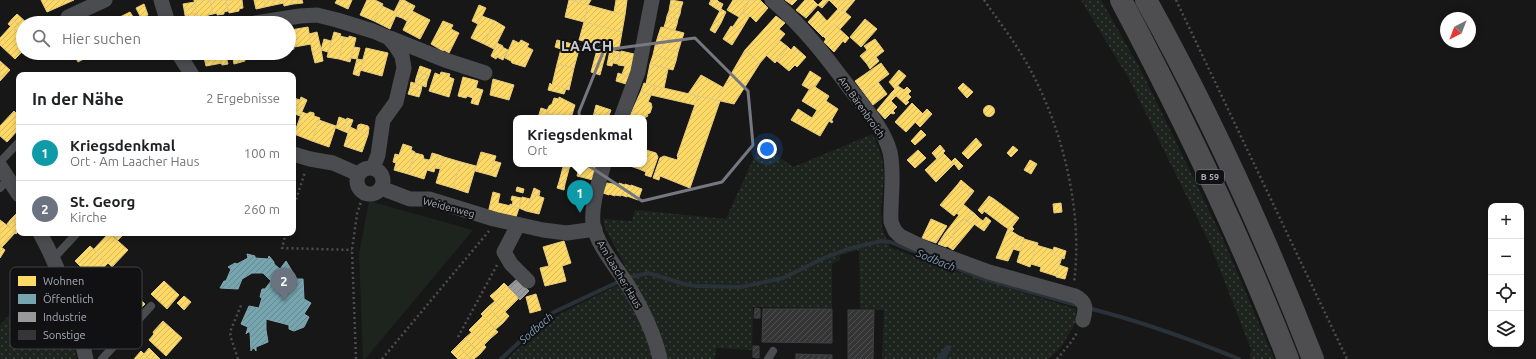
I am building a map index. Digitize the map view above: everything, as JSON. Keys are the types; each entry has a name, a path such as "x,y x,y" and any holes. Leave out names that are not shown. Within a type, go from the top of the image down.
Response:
{"highway":[{"name":"B 59","path":"1121,0 1175,104 1217,191 1252,270 1288,359"},
{"name":"B 59","path":"1146,0 1177,58 1242,191 1277,271 1312,359"}],"street":[{"path":"70,16 106,0"},
{"path":"161,0 166,16"},
{"path":"622,115 638,72 652,0"},
{"name":"Am Bärenbroich","path":"772,0 814,43 864,108 883,136 888,147 891,162 891,222 893,229 898,235 925,249 978,269 1072,295 1083,301 1084,312"},
{"path":"296,17 317,15 352,24 445,60 485,73"},
{"path":"373,168 379,150 383,120 396,102 404,68 400,52 389,38"},
{"path":"182,60 190,72"},
{"path":"296,155 333,163 358,174"},
{"path":"0,166 4,183 16,193"},
{"name":"Am Laacher Haus","path":"603,167 594,206 594,229 646,318 657,345 660,359"},
{"path":"364,168 373,168 376,169 382,176 383,180 381,188 376,193 364,193 360,190 356,183 358,174 364,168"},
{"name":"Weidenweg","path":"381,188 410,200 428,199 494,219 557,233 594,229"},
{"path":"518,225 504,252 511,264 528,281"},
{"path":"42,236 56,267"},
{"path":"83,349 86,359"}],"lane":[{"path":"0,162 16,145"},
{"path":"53,259 74,236"},
{"path":"142,316 151,306"},
{"path":"102,359 111,349"},
{"path":"768,359 773,352"}],"path":[{"path":"984,0 1014,43 1031,71 1048,108 1058,135 1065,163 1076,226 1076,259 1072,295"},
{"path":"1176,0 1347,359"},
{"path":"296,199 310,159"},
{"path":"356,359 352,250 357,214 364,193"},
{"path":"382,359 485,237 494,219"},
{"path":"285,236 282,248 352,250"},
{"path":"458,337 504,252"},
{"path":"238,359 230,332 242,303"},
{"path":"1057,359 1072,341 1084,312"}],"highlighted area":[{"path":"695,38 748,91 753,145 722,182 642,201 583,162 579,112 604,50"}],"shaded area":[{"path":"1081,0 1101,0 1142,72 1223,239 1274,359 1250,359 1251,349 1210,244 1129,79"},
{"path":"873,134 882,157 884,175 881,210 882,228 890,247 936,265 1076,309 1076,322 1061,347 1049,359 882,359 884,310 860,309 859,250 840,255 840,260 832,264 832,308 753,307 752,350 716,348 715,359 663,359 632,279 604,226 604,219 632,221 635,210 726,219 760,144 793,167"},
{"path":"369,201 473,230 365,359 363,359 359,254"},
{"path":"622,283 656,359 507,359 558,315"},
{"path":"10,314 10,349 75,349 77,359 0,359 0,325"},
{"path":"946,345 952,346 946,359 936,359"}],"building: Wohnen":[{"path":"41,0 74,0 47,12"},
{"path":"194,0 210,0 213,14 208,16 197,16"},
{"path":"210,0 226,0 228,11 224,12 224,14 213,14"},
{"path":"226,0 242,0 243,8 239,9 239,11 229,13"},
{"path":"254,0 264,0 265,7 256,9"},
{"path":"264,0 273,0 274,5 265,7"},
{"path":"273,0 283,0 284,3 274,5"},
{"path":"283,0 292,0 293,4 284,6"},
{"path":"292,0 302,0 303,3 293,4"},
{"path":"337,0 352,0 348,9 335,3"},
{"path":"367,0 375,0 383,4 374,21 360,15"},
{"path":"400,0 404,0 409,3 407,8 398,4"},
{"path":"569,0 591,0 588,5"},
{"path":"569,0 588,5 584,22 565,17"},
{"path":"616,0 627,0 625,15 614,12"},
{"path":"671,0 683,2 681,8 670,5"},
{"path":"711,0 717,0 719,2 715,8 709,4"},
{"path":"733,0 750,0 739,17 727,10"},
{"path":"750,0 760,0 768,8 756,22 750,16 749,17 742,13"},
{"path":"785,0 797,0 792,5"},
{"path":"805,0 813,0 818,5 806,18 796,10"},
{"path":"823,0 829,0 822,8 818,5"},
{"path":"829,0 855,0 845,12 843,10 841,12"},
{"path":"195,2 196,7 184,9 183,4"},
{"path":"719,2 723,4 720,11 715,8"},
{"path":"409,3 415,6 407,21 402,18"},
{"path":"144,4 148,15 140,16 136,8"},
{"path":"398,4 407,8 402,18 396,16 397,13 394,12"},
{"path":"479,5 486,8 478,24 472,21"},
{"path":"588,5 625,15 622,32 584,22"},
{"path":"670,5 681,8 680,14 669,11"},
{"path":"382,6 397,13 390,29 374,21"},
{"path":"196,7 197,13 185,15 184,9"},
{"path":"721,9 726,12 721,23 715,20"},
{"path":"838,9 841,12 843,10 845,12 823,37 808,22 818,11 827,21"},
{"path":"412,11 430,20 420,39 403,30"},
{"path":"669,11 680,14 678,19 667,16"},
{"path":"130,12 133,16 122,16"},
{"path":"845,12 851,17 840,29 834,24"},
{"path":"197,13 198,16 185,16"},
{"path":"742,13 749,17 740,32 732,28"},
{"path":"17,14 19,16 16,16 16,23 12,19"},
{"path":"482,16 495,21 484,44 471,38"},
{"path":"667,16 678,19 677,24 666,21"},
{"path":"776,16 785,23 779,29 785,34 760,63 745,50"},
{"path":"12,19 16,23 16,30 8,24"},
{"path":"865,19 877,29 861,47 850,37"},
{"path":"715,20 721,23 715,33 710,30"},
{"path":"443,21 453,25 451,29 459,33 449,53 431,44"},
{"path":"495,21 505,27 494,49 484,44"},
{"path":"666,21 677,24 675,30 664,27"},
{"path":"584,22 622,32 619,49 579,40"},
{"path":"834,24 849,38 845,43 843,41 834,52 824,42 826,39 823,36"},
{"path":"11,26 16,31 15,59 0,45 0,38"},
{"path":"731,26 740,32 732,45 723,39"},
{"path":"308,27 311,44 296,47 296,29"},
{"path":"661,27 684,33 681,42 658,36"},
{"path":"317,32 321,49 312,51 309,34"},
{"path":"334,32 341,34 340,36 344,37 339,59 327,57"},
{"path":"349,36 356,38 350,62 339,59 344,37 349,38"},
{"path":"658,36 681,42 678,52 655,46"},
{"path":"324,39 331,41 328,52 321,50"},
{"path":"875,39 884,51 867,64 860,56 867,50 864,46"},
{"path":"513,40 519,43 521,40 529,44 527,47 533,50 525,67 512,63 505,58"},
{"path":"557,40 580,46 574,68 557,64 561,49 555,47"},
{"path":"779,40 788,47 775,63 766,55"},
{"path":"497,43 503,46 496,59 491,56"},
{"path":"655,46 678,52 676,61 653,55"},
{"path":"794,46 806,57 797,67 795,65 789,71 777,61 788,47 791,50"},
{"path":"354,47 360,48 357,59 351,58"},
{"path":"502,47 508,50 503,60 497,57"},
{"path":"598,47 607,49 604,60 595,57"},
{"path":"366,48 388,53 382,76 360,70"},
{"path":"321,49 323,61 315,63 312,51"},
{"path":"610,50 615,51 612,66 607,65"},
{"path":"745,50 760,63 734,104 716,100"},
{"path":"615,51 620,52 618,64 613,63"},
{"path":"621,51 634,54 629,77 622,74 625,66 618,65"},
{"path":"653,55 676,61 673,70 650,64"},
{"path":"595,57 604,60 600,75 591,72"},
{"path":"876,57 879,61 870,69 867,64"},
{"path":"357,59 363,60 359,76 353,74"},
{"path":"205,60 221,60 222,63 206,66"},
{"path":"221,60 227,60 228,64 222,65"},
{"path":"233,60 245,60 245,61 234,64"},
{"path":"0,61 10,70 0,81"},
{"path":"881,63 889,74 864,93 855,81"},
{"path":"557,64 574,68 569,90 552,85"},
{"path":"650,64 668,69 664,88 646,84"},
{"path":"420,66 431,70 429,76 418,72"},
{"path":"899,70 906,76 895,89 889,82"},
{"path":"810,71 821,78 815,87 812,85 809,89 802,85"},
{"path":"418,72 429,76 427,81 416,78"},
{"path":"441,72 450,74 449,77 454,79 449,97 429,91 435,73 440,75"},
{"path":"618,73 629,77 626,84 616,81"},
{"path":"701,75 724,88 716,100 688,94"},
{"path":"463,77 478,81 473,98 458,96"},
{"path":"416,78 427,81 426,87 415,83"},
{"path":"493,79 514,85 509,100 490,95"},
{"path":"411,82 422,86 421,91 410,88"},
{"path":"878,82 887,94 873,105 864,93"},
{"path":"550,83 566,89 564,94 548,90"},
{"path":"644,83 655,86 651,95 641,91"},
{"path":"963,83 973,92 967,98 958,88"},
{"path":"812,85 829,96 826,101 838,109 831,121 833,121 832,123 829,121 820,136 791,120 798,109 812,118 817,110 802,101"},
{"path":"655,86 698,96 695,105 651,95"},
{"path":"898,86 904,90 907,87 911,91 908,94 911,97 907,101 909,102 906,105 892,92"},
{"path":"410,88 421,91 419,97 408,94"},
{"path":"476,88 483,90 478,105 471,103"},
{"path":"641,91 651,95 648,102 651,103 652,107 650,113 647,114 648,116 630,115"},
{"path":"892,92 896,96 891,101 897,107 893,111 895,113 891,113 885,119 877,110"},
{"path":"698,96 720,101 690,188 660,176 659,180 653,178 660,158 664,156 677,160 677,156"},
{"path":"301,97 307,100 300,116 296,114"},
{"path":"559,97 575,105 572,115 552,115 546,113 554,98 559,99"},
{"path":"296,99 300,100 296,111"},
{"path":"912,103 923,114 906,132 895,122"},
{"path":"596,105 611,110 609,115 594,115"},
{"path":"987,106 991,106 993,107 993,115 987,116 984,113 984,109"},
{"path":"541,108 547,110 546,113 551,115 539,115"},
{"path":"927,109 932,114 920,127 915,122"},
{"path":"14,111 16,113 16,132 7,142 0,136 0,126"},
{"path":"302,112 307,114 310,112 314,113 314,116 320,118 312,141 296,135 296,128"},
{"path":"339,117 347,120 343,131 336,128"},
{"path":"347,118 353,120 348,133 343,131"},
{"path":"319,120 336,126 329,147 312,141"},
{"path":"361,124 368,126 368,135 358,132 358,125"},
{"path":"350,127 368,135 362,152 344,146"},
{"path":"921,130 926,135 915,145 911,141"},
{"path":"976,138 982,145 968,159 962,153"},
{"path":"403,144 412,147 411,150 415,152 408,174 394,170 396,163 393,162 395,154 399,155"},
{"path":"940,145 945,151 937,159 932,153"},
{"path":"1013,146 1018,150 1011,157 1007,153"},
{"path":"647,150 656,153 658,157 651,177 645,175 646,172 639,169 640,167 647,167"},
{"path":"918,150 926,158 915,168 907,160"},
{"path":"481,152 496,156 490,175 475,171"},
{"path":"415,153 423,155 424,159 429,160 431,158 424,179 408,174"},
{"path":"432,153 439,155 434,172 427,170"},
{"path":"943,153 954,164 936,182 925,170"},
{"path":"439,155 444,157 441,169 435,168"},
{"path":"444,157 461,162 453,188 436,183"},
{"path":"955,158 963,166 959,170 952,161"},
{"path":"1030,160 1037,164 1031,174 1024,170"},
{"path":"494,161 501,163 496,177 490,175"},
{"path":"461,162 476,166 468,193 453,188"},
{"path":"563,167 569,169 565,184 559,182"},
{"path":"579,167 596,167 593,180 577,176"},
{"path":"961,180 974,191 971,195 958,184"},
{"path":"559,182 565,184 564,190 557,188"},
{"path":"607,183 631,185 642,189 638,200 627,196 615,196 603,193"},
{"path":"958,184 971,195 954,216 940,205"},
{"path":"517,187 524,189 523,193 516,191"},
{"path":"534,188 540,191 539,196 532,194"},
{"path":"493,192 500,194 498,203 519,208 515,220 488,213"},
{"path":"532,194 544,198 539,214 526,211"},
{"path":"512,196 521,198 519,208 510,206 510,204 512,205 513,201 511,200"},
{"path":"989,196 994,199 982,214 978,210"},
{"path":"522,197 530,199 526,211 519,208"},
{"path":"994,199 1014,214 1004,226 984,211"},
{"path":"1061,203 1062,212 1054,213 1053,204"},
{"path":"963,204 975,214 974,216 971,214 966,220 964,219 952,235 954,237 953,238 945,233 959,215 956,213"},
{"path":"16,214 16,223 11,219"},
{"path":"971,214 973,216 975,214 979,218 973,226 966,220"},
{"path":"1014,214 1019,218 1012,227 1014,229 1012,231 1004,226"},
{"path":"986,217 991,221 984,231 974,224 979,218 983,221"},
{"path":"11,219 16,223 16,234 7,224"},
{"path":"931,219 947,226 936,243 922,238"},
{"path":"964,219 973,226 953,250 947,246 938,244 945,233 953,238 954,237 952,235"},
{"path":"0,220 16,232 2,247 0,246"},
{"path":"1008,229 1019,236 1008,261 996,258"},
{"path":"106,236 112,236 128,250 112,267 94,249"},
{"path":"113,236 122,236 118,240"},
{"path":"1019,236 1024,238 1020,251 1013,249"},
{"path":"1024,239 1038,243 1030,267 1017,262"},
{"path":"564,241 571,263 562,266 566,281 545,286 540,268 549,266 543,247"},
{"path":"1036,245 1053,250 1052,254 1062,257 1056,276 1040,271 1041,267 1031,264"},
{"path":"0,246 5,250 0,258"},
{"path":"90,246 99,254 87,267 81,267 75,261"},
{"path":"1054,247 1066,251 1064,259 1052,254"},
{"path":"99,254 108,263 104,267 87,267"},
{"path":"1059,265 1068,268 1065,279 1056,277"},
{"path":"164,281 179,295 167,309 151,294"},
{"path":"504,283 519,298 512,305 497,290"},
{"path":"497,290 512,305 505,312 490,296"},
{"path":"536,294 541,310 530,313 526,297"},
{"path":"184,296 191,302 184,310 177,303"},
{"path":"495,301 509,316 503,323 488,307"},
{"path":"488,307 503,323 496,329 481,314"},
{"path":"483,316 498,332 491,338 476,323"},
{"path":"163,321 182,338 166,356 149,340 154,334 153,332"},
{"path":"476,323 491,338 484,345 469,330"},
{"path":"472,332 486,347 480,354 465,338"},
{"path":"465,338 480,354 474,359 471,359 458,345"},
{"path":"458,345 471,359 458,359 451,352"},
{"path":"149,348 160,359 150,359 144,354"},
{"path":"141,351 144,354 150,359 134,359"}],"building: Öffentlich":[{"path":"247,254 255,256 255,258 268,259 269,256 274,264 280,269 286,261 297,279 303,279 304,299 311,303 304,314 309,317 304,327 294,331 289,329 289,325 266,319 268,342 256,347 256,351 254,348 251,351 250,332 246,334 248,327 241,324 249,306 259,308 262,298 260,297 262,289 265,289 271,281 263,273 252,273 242,279 238,289 220,288 224,281 226,281 231,269 228,267 248,258"}],"building: Industrie":[{"path":"517,279 521,283 512,291 508,287"},
{"path":"521,283 525,287 516,295 512,291"},
{"path":"525,287 529,291 520,300 516,295"}],"building: Sonstige":[{"path":"755,308 760,309 760,318 754,318"},
{"path":"763,309 832,309 832,343 762,342"},
{"path":"848,310 874,310 873,359 848,359"},
{"path":"753,346 759,346 759,358 753,357"},
{"path":"796,354 832,355 832,359 796,359"}],"waterway":[{"name":"Sodbach","path":"631,277 648,273 684,284 696,286 741,287 783,278 824,258 848,249 881,241 890,242 926,256"},
{"name":"Sodbach","path":"936,260 981,278 1080,306"},
{"name":"Sodbach","path":"501,359 554,312 618,282"},
{"name":"Sodbach","path":"1088,308 1165,331 1239,359"}],"place":[{"name":"Kriegsdenkmal","path":"580,213"},
{"name":"St. Georg","path":"284,301"}],"district":[{"name":"LAACH","path":"587,46"}]}
